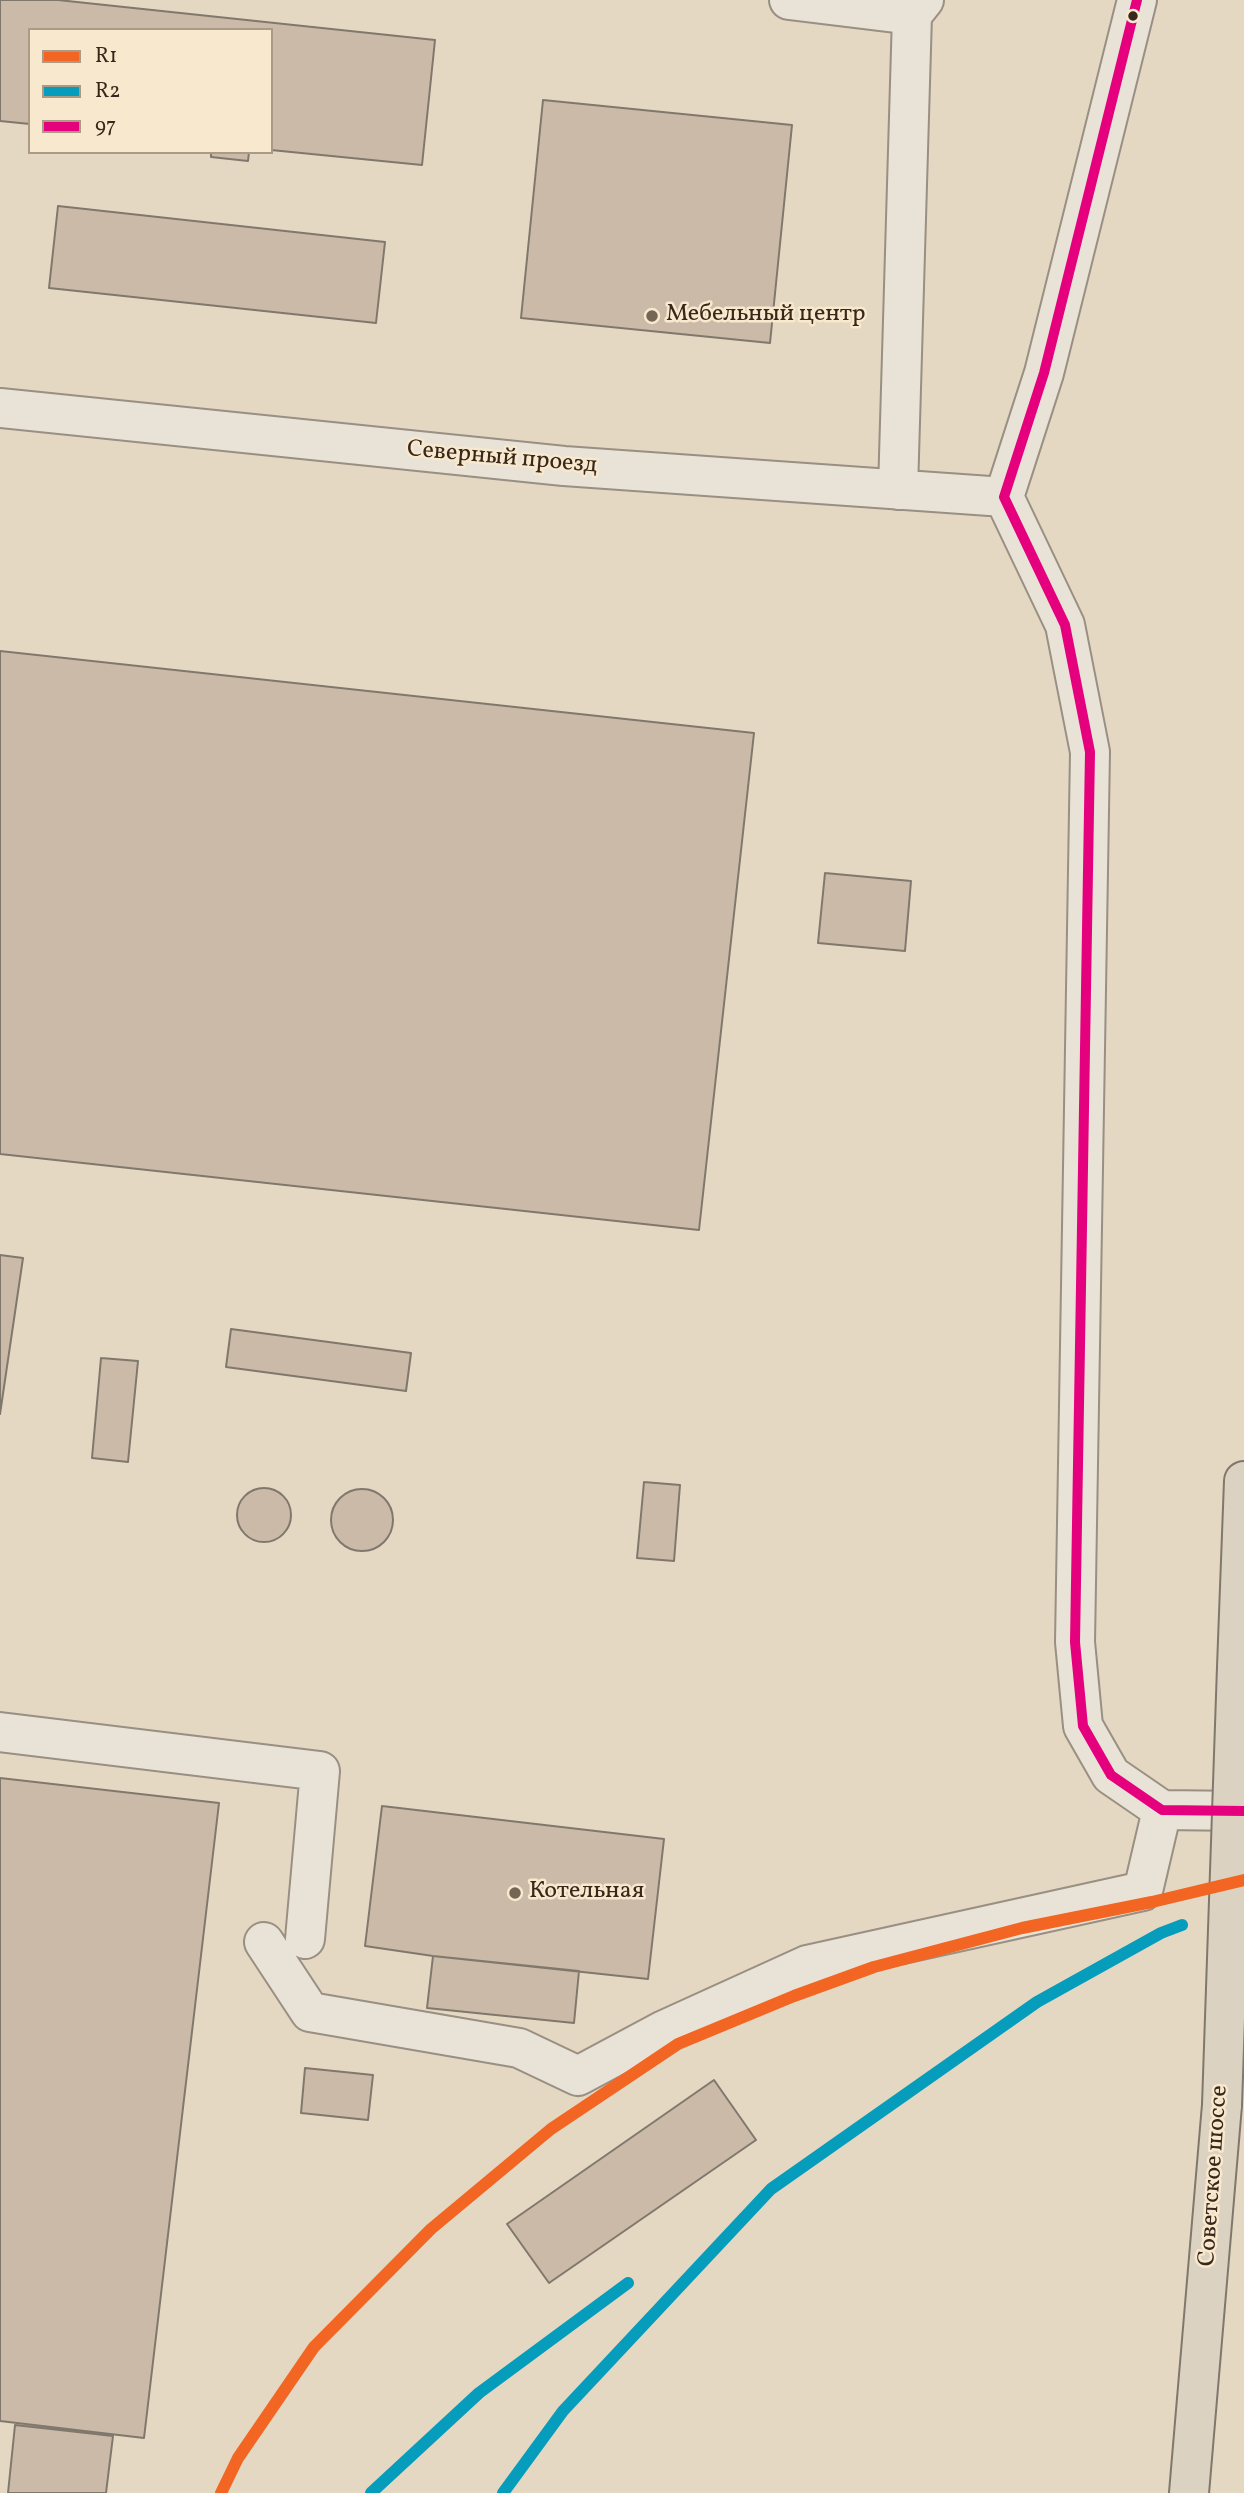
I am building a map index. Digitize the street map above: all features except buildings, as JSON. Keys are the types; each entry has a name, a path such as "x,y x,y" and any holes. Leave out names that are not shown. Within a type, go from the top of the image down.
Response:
{"main road":[{"name":"Советское шоссе","path":"1189,2493 1222,2105 1244,1481"}],"street":[{"path":"789,0 918,7 898,490"},
{"path":"1137,0 1044,373 1004,497 1065,625 1090,752 1075,1642 1083,1726 1111,1774 1162,1810 1244,1811"},
{"name":"Северный проезд","path":"0,408 564,466 1004,497"},
{"path":"0,1732 320,1771 305,1939"},
{"path":"264,1942 310,2012 519,2048 579,2076 664,2030 807,1965 1143,1891 1162,1810"}],"transit line":[{"name":"97","path":"1137,0 1044,373 1004,497 1065,625 1090,752 1075,1642 1083,1726 1111,1775 1162,1810 1244,1811"},
{"name":"R1","path":"221,2493 238,2458 314,2347 431,2229 551,2129 678,2044 794,1996 874,1967 1022,1928 1244,1880"},
{"name":"R2","path":"503,2493 563,2411 771,2189 1037,2002 1161,1933 1182,1925"},
{"name":"R2","path":"371,2493 479,2393 628,2283"}],"place":[{"name":"Мебельный центр","path":"652,316"},
{"name":"Котельная","path":"515,1893"}]}
